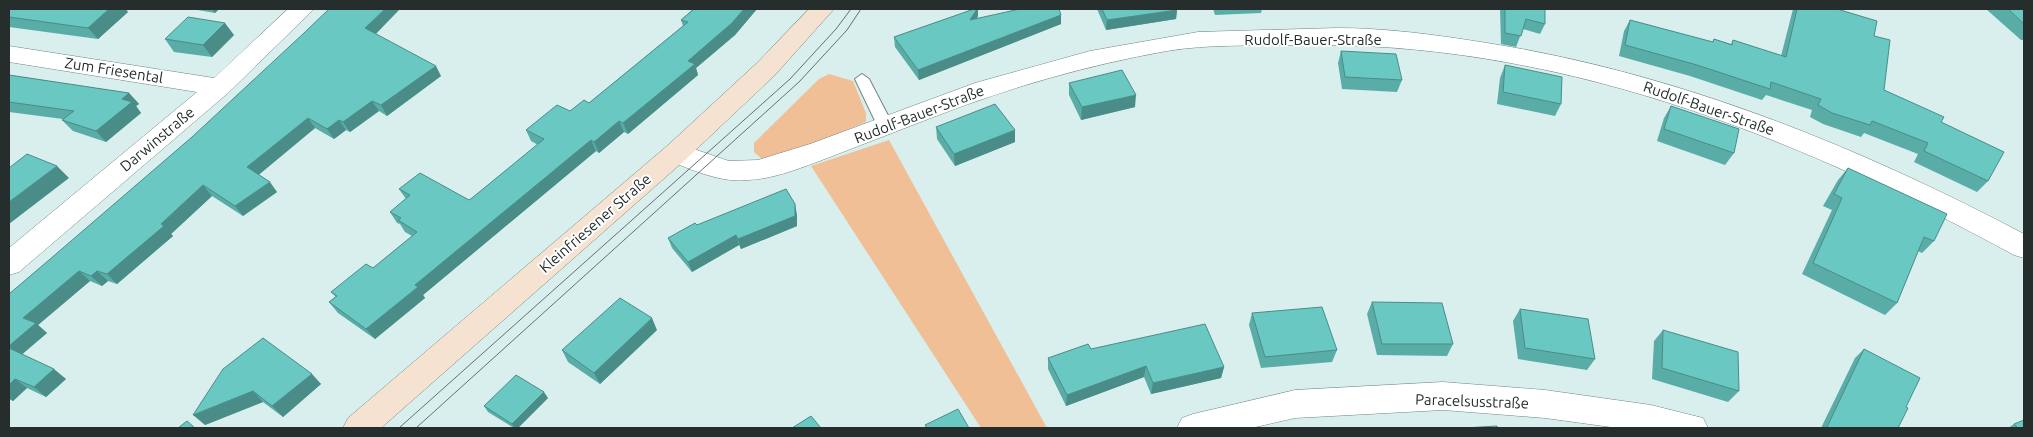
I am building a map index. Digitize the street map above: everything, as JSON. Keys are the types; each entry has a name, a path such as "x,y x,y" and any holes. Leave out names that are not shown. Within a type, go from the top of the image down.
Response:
{"street":[{"name":"Darwinstraße","path":"9,264 220,86 302,9"},
{"name":"Kleinfriesener Straße","path":"360,428 676,153 766,70 822,9"},
{"name":"Rudolf-Bauer-Straße","path":"676,153 718,168 738,171 781,164 886,127 957,98 1020,77 1173,42 1242,38 1354,36 1469,47 1529,57 1632,82 1789,134 1936,201 2024,247"},
{"name":"Zum Friesental","path":"9,54 220,86"},
{"name":"Paracelsusstraße","path":"1193,428 1295,404 1443,396 1545,404 1651,419 1692,428"}],"lane":[{"path":"862,79 886,127"}],"shaded area":[{"path":"829,74 853,81 866,113 866,122 781,158 762,159 754,152 754,143 819,79"},
{"path":"889,140 1047,428 981,428 811,166"}],"building":[{"path":"9,9 109,9 88,28 9,17"},
{"path":"329,9 385,9 365,28 436,66 381,105 372,101 343,122 339,120 327,129 308,118 247,167 270,182 235,206 203,185 161,224 164,226 107,274 97,271 91,276 79,271 23,318 36,323 9,346 9,294 192,137"},
{"path":"694,9 744,9 732,23 688,61 695,64 623,123 619,121 594,142 591,140 415,285 418,287 366,329 329,302 337,296 331,292 366,264 373,268 417,232 398,220 401,218 390,212 410,195 399,189 420,173 469,200 544,139 526,130 557,105 570,111 584,100 589,103 688,22 681,20"},
{"path":"977,9 970,20 1020,9 1059,9 1061,15 918,70 894,37"},
{"path":"1102,9 1177,9 1177,10 1107,20"},
{"path":"1505,9 1545,9 1545,24 1526,19 1521,36 1505,33"},
{"path":"1797,9 1837,9 1877,21 1874,36 1890,40 1884,90 1944,117 1941,122 2004,152 1988,181 1924,151 1928,143 1872,121 1870,125 1832,113 1818,105 1821,99 1771,82 1770,89 1697,65 1625,45 1630,20 1713,42 1714,39 1732,45 1733,40 1786,57"},
{"path":"2008,9 2024,9 2024,24"},
{"path":"188,17 225,23 203,45 165,39"},
{"path":"1341,51 1396,54 1402,80 1345,77"},
{"path":"1505,65 1562,77 1561,104 1503,92"},
{"path":"1122,70 1136,95 1082,107 1069,83"},
{"path":"9,75 129,93 122,99 132,102 96,131 62,120 74,111 9,102"},
{"path":"995,104 1015,130 954,154 936,127"},
{"path":"1671,106 1739,129 1734,153 1664,129"},
{"path":"27,154 57,166 9,202 9,168"},
{"path":"1848,168 1947,214 1934,241 1924,237 1897,303 1813,263 1842,198 1834,194"},
{"path":"786,189 795,204 795,216 738,239 736,235 688,262 668,238 695,223 697,225"},
{"path":"620,298 652,318 594,373 562,350"},
{"path":"1372,302 1442,303 1453,344 1382,344"},
{"path":"1322,307 1337,350 1265,357 1252,313"},
{"path":"1520,309 1588,319 1595,359 1525,348"},
{"path":"1205,324 1224,367 1153,383 1146,366 1067,395 1048,358 1088,344 1091,349"},
{"path":"1663,330 1738,352 1739,391 1662,368"},
{"path":"263,338 312,374 272,406 253,391 193,415 223,369"},
{"path":"9,348 54,369 34,387 15,379 9,385"},
{"path":"1864,349 1920,378 1906,407 1908,408 1898,428 1829,428 1827,427"},
{"path":"516,375 544,392 512,424 484,406"},
{"path":"958,409 969,428 927,428 925,425"},
{"path":"811,416 821,428 792,428"},
{"path":"2024,420 2024,428 2018,428 2014,424"},
{"path":"187,421 195,428 178,428"},
{"path":"1497,426 1498,428 1464,428"}],"tram line":[{"path":"399,428 790,79 836,29 851,9"},
{"path":"416,428 799,82 847,30 861,9"}]}
